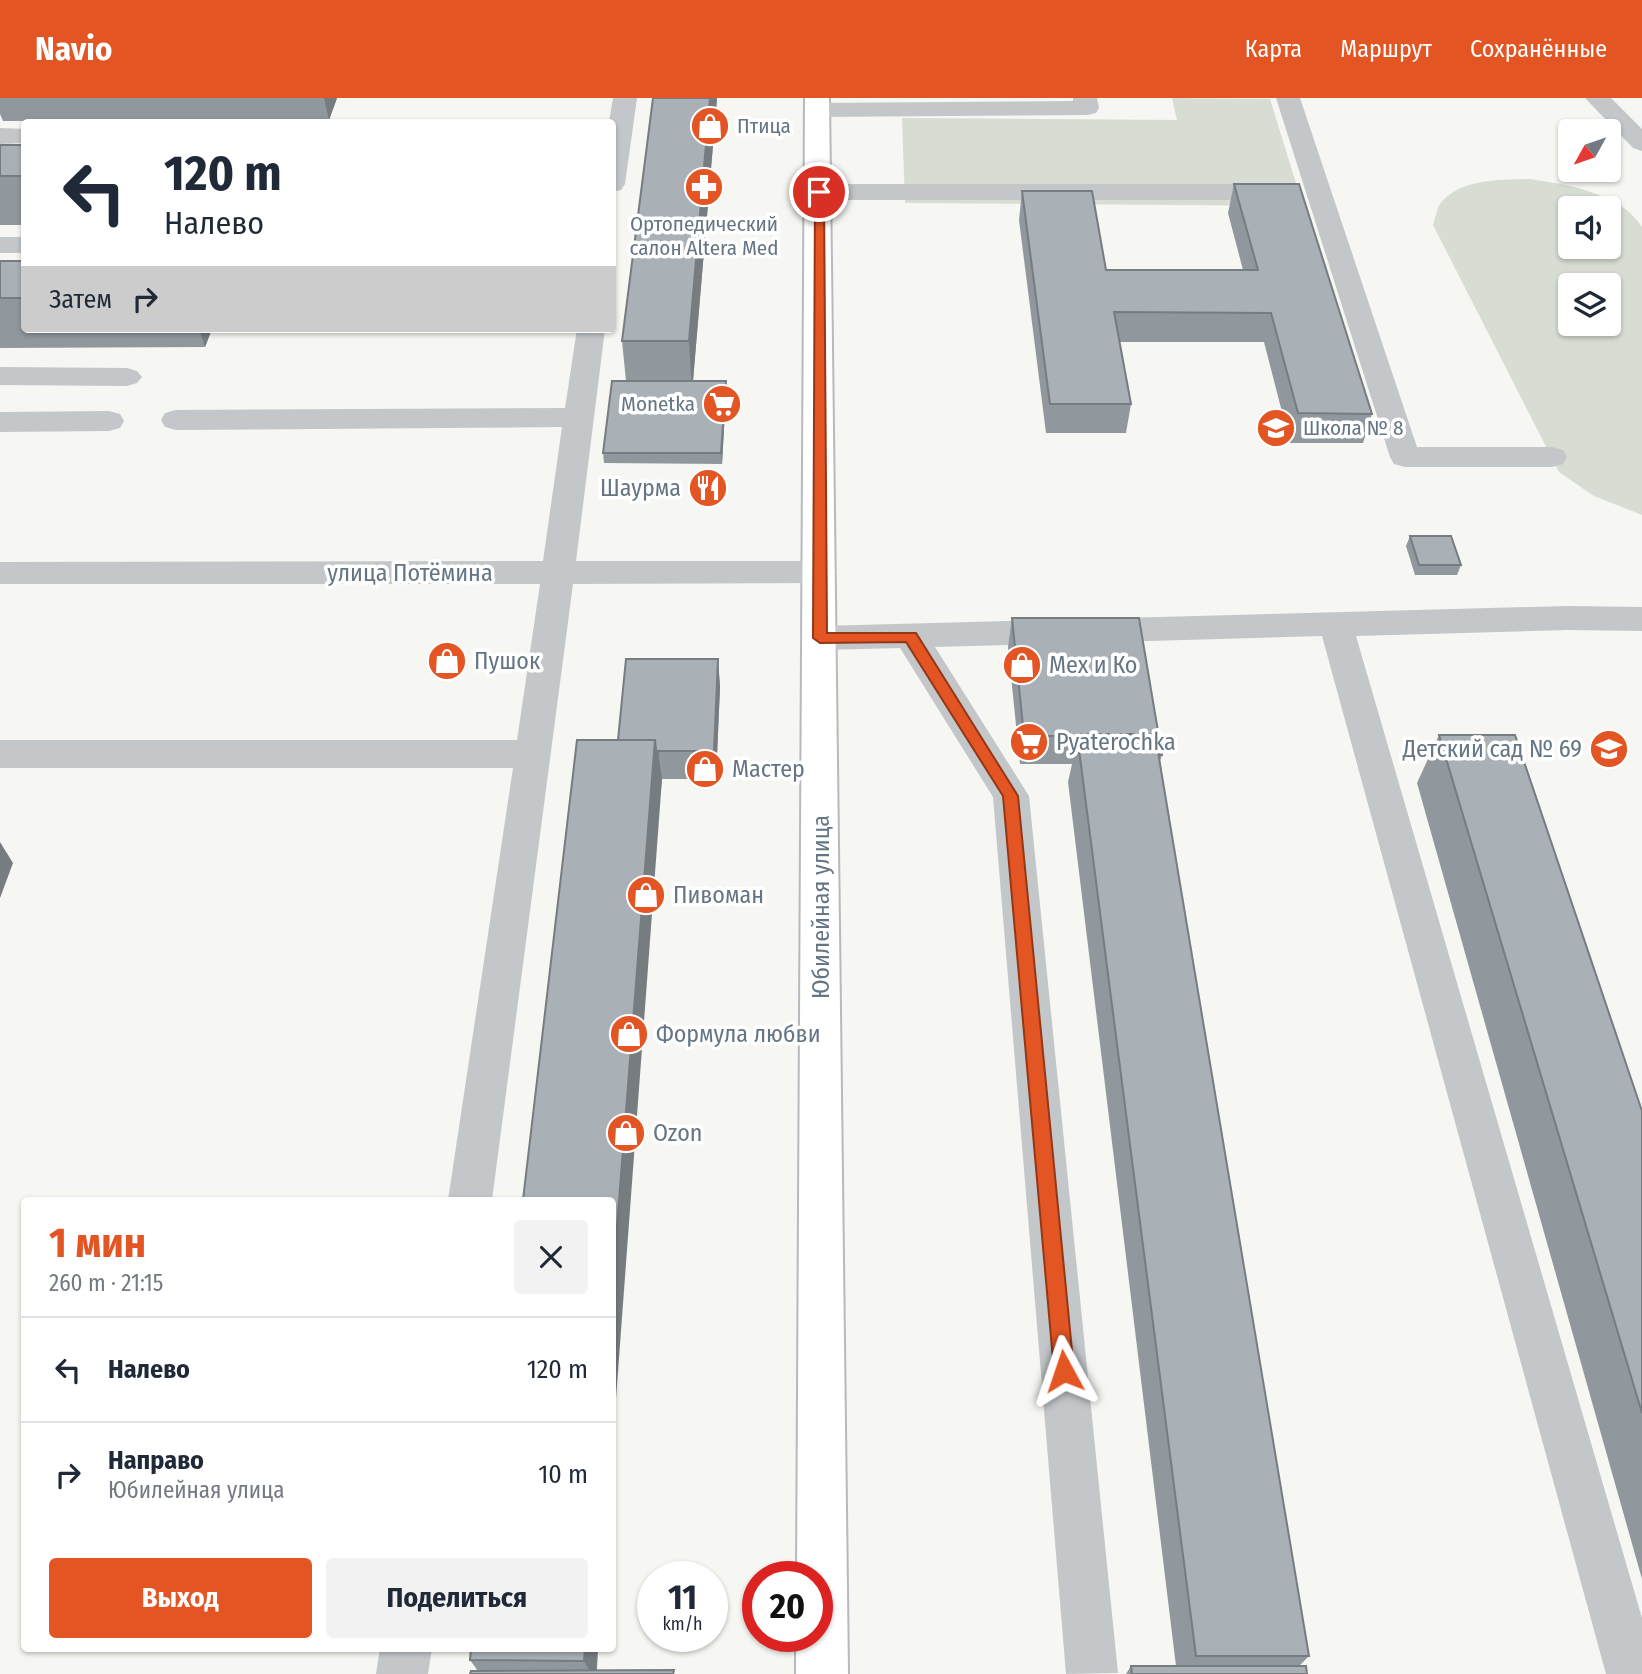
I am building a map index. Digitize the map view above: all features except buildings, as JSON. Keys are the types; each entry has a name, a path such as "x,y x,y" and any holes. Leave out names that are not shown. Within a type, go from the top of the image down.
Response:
{"main road":[{"name":"Юбилейная улица","path":"817,104 822,1674"}],"street":[{"path":"616,158 625,98"},
{"path":"817,104 1087,108 1084,98"},
{"path":"1288,98 1405,457 1552,457"},
{"path":"1597,98 1642,143"},
{"path":"0,136 21,136"},
{"path":"819,192 1317,192"},
{"path":"0,245 21,245"},
{"path":"470,1197 591,333"},
{"path":"0,376 127,377"},
{"path":"176,421 579,417"},
{"path":"0,422 109,421"},
{"name":"улица Потёмина","path":"0,573 820,572"},
{"path":"820,638 1568,618 1642,619"},
{"path":"1336,624 1632,1674"},
{"path":"911,637 1011,796 1092,1673"},
{"path":"0,754 533,754"},
{"path":"402,1674 405,1652"}],"shaded area":[{"path":"1172,98 1270,99 1303,206 905,203 902,118 1177,120"},
{"path":"1494,180 1545,181 1602,196 1558,196 1558,259 1621,259 1621,207 1642,227 1642,515 1594,496 1559,472 1433,225 1440,204 1448,196 1458,189"}],"place":[{"name":"Птица","path":"710,126"},
{"name":"Ортопедический салон Altera Med","path":"704,187"},
{"name":"Monetka","path":"722,404"},
{"name":"Школа № 8","path":"1276,428"},
{"name":"Шаурма","path":"708,488"},
{"name":"Пушок","path":"447,661"},
{"name":"Мех и Ко","path":"1022,665"},
{"name":"Pyaterochka","path":"1029,742"},
{"name":"Детский сад № 69","path":"1609,749"},
{"name":"Мастер","path":"705,769"},
{"name":"Пивоман","path":"646,895"},
{"name":"Формула любви","path":"629,1034"},
{"name":"Ozon","path":"626,1133"}],"route":[{"path":"819,192 820,638 911,637 1011,796 1064,1371"}]}
